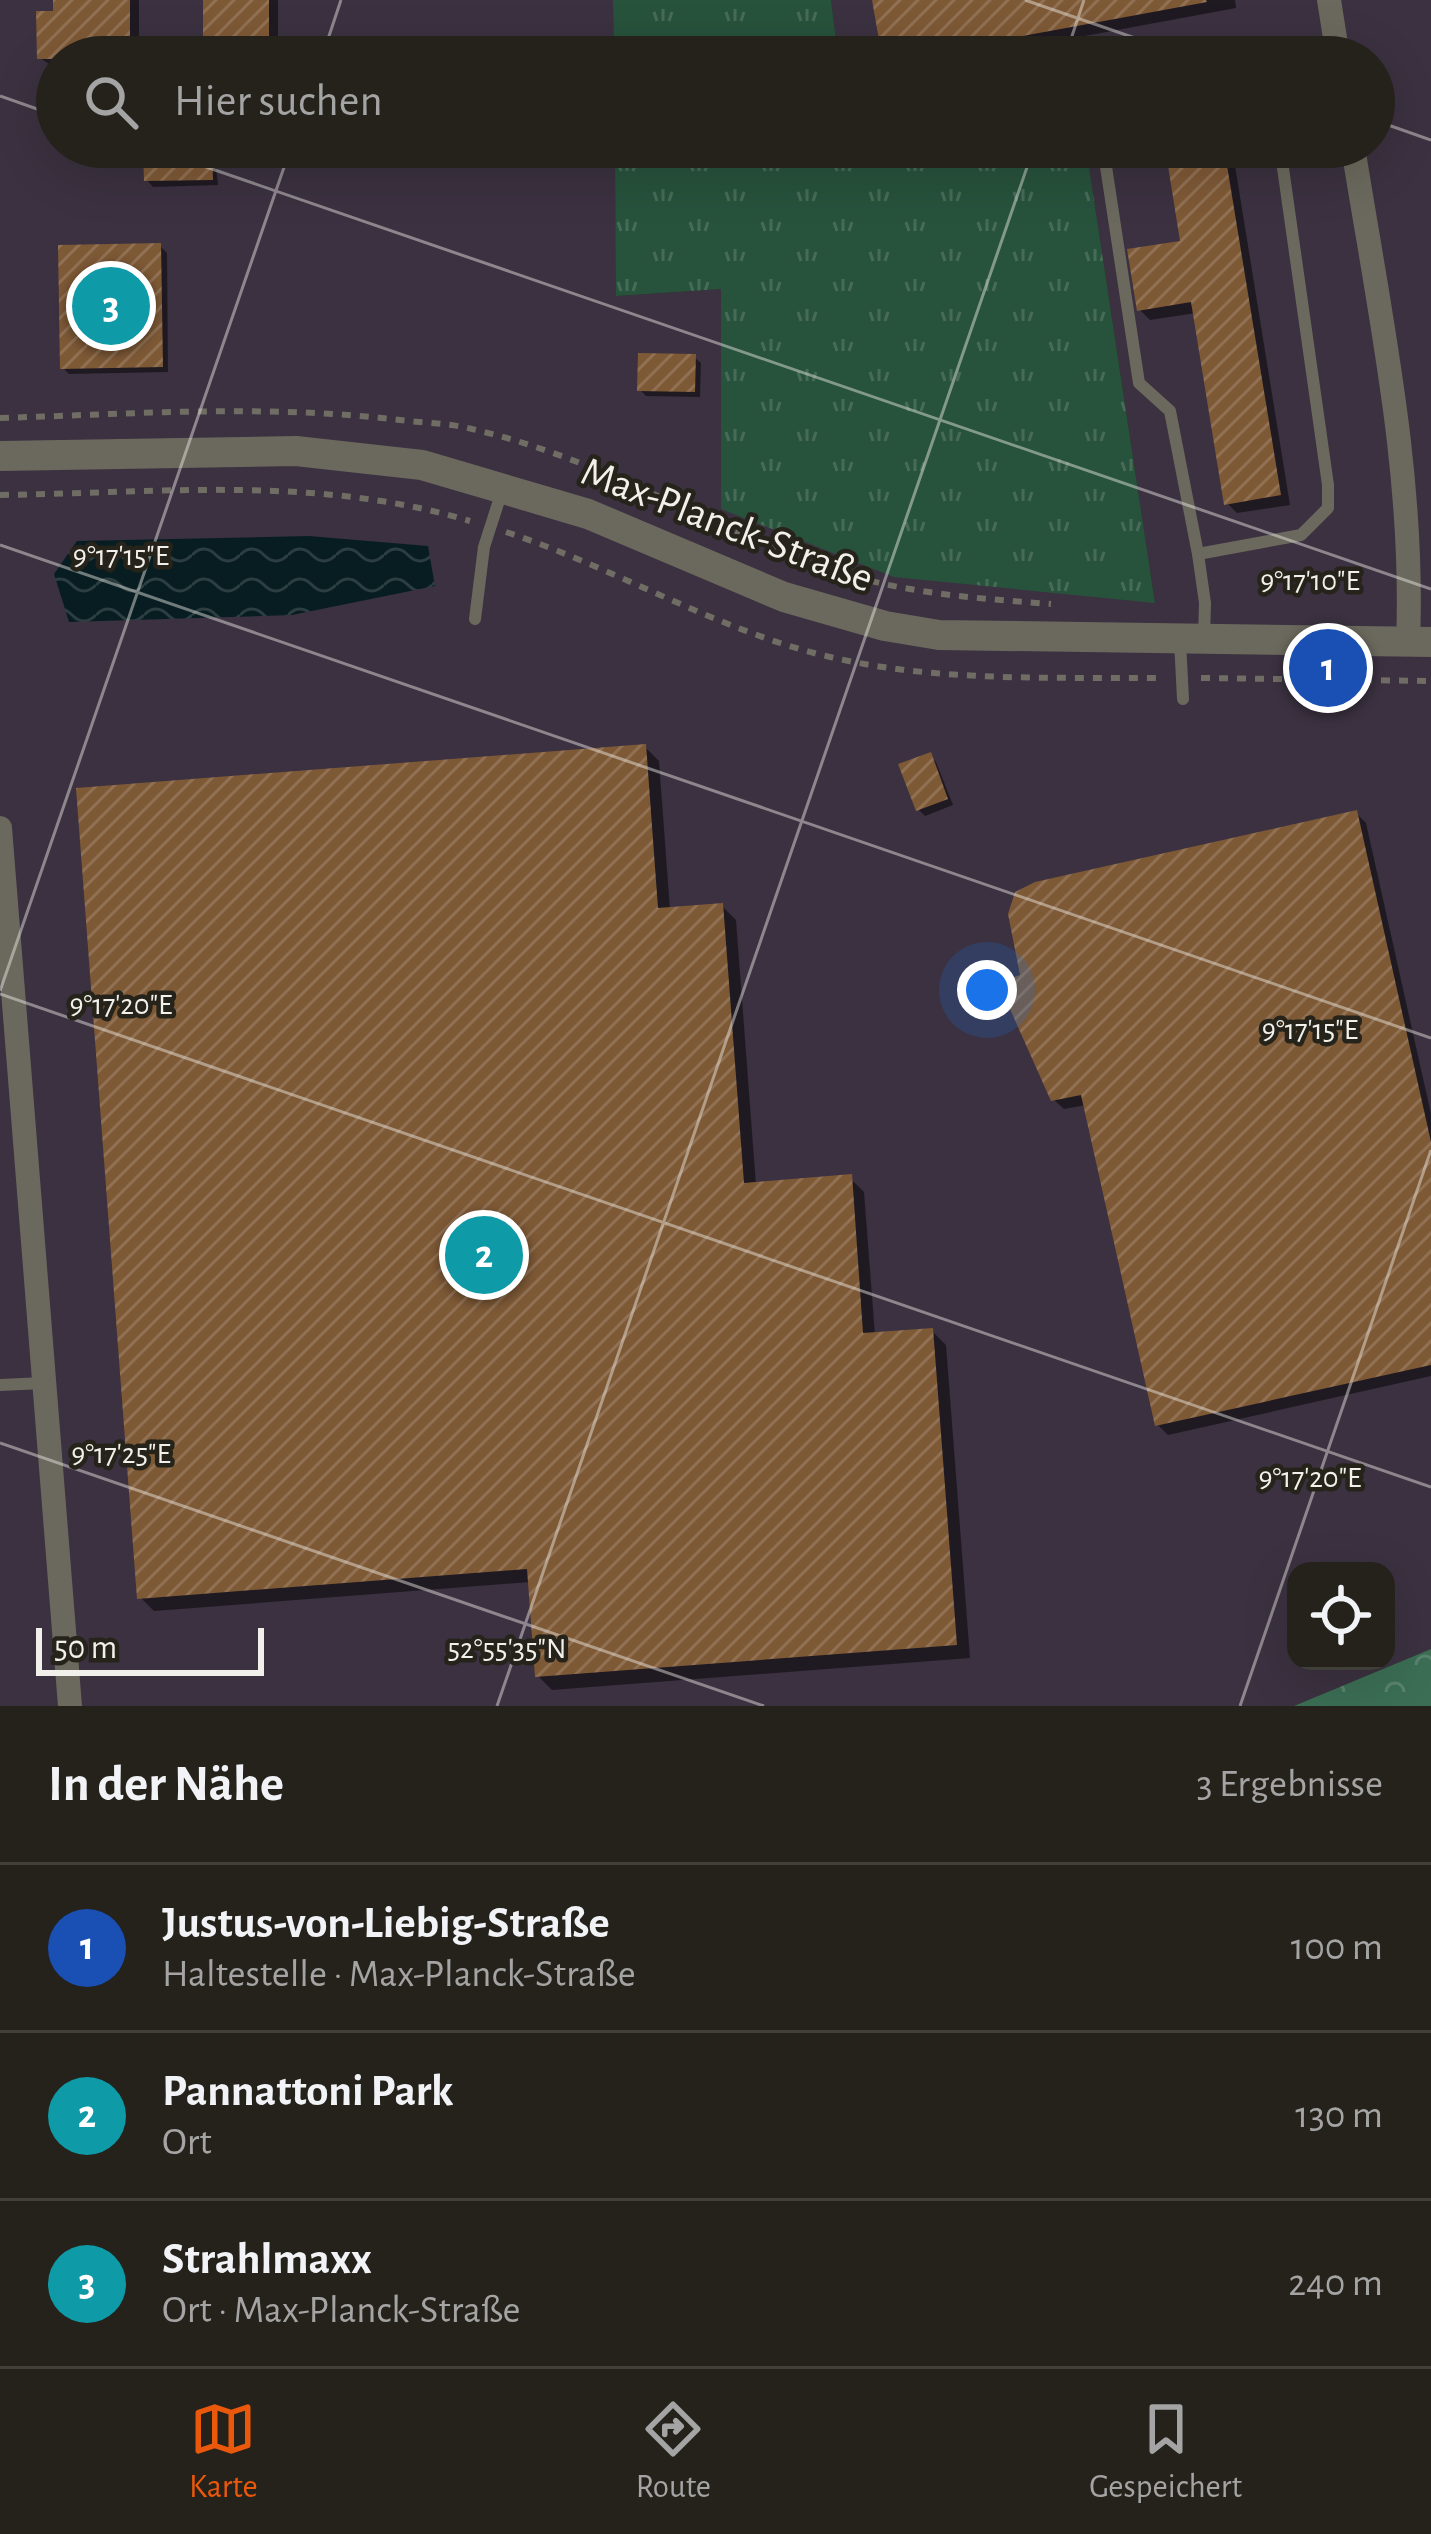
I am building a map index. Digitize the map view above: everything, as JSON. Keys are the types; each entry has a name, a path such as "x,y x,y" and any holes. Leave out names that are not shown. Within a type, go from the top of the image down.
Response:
{"street":[{"path":"1329,0 1335,36"},
{"path":"1356,168 1406,492 1420,642"},
{"name":"Max-Planck-Straße","path":"0,456 296,452 422,465 588,514 784,597 885,626 939,635 1420,642"},
{"path":"0,828 70,1706"}],"lane":[{"path":"1106,168 1139,383 1170,411 1198,554 1205,603 1192,640 1183,699"},
{"path":"1198,554 1301,535 1328,508 1283,168"},
{"path":"475,619 484,547 504,487"},
{"path":"0,1385 44,1383"}],"path":[{"path":"0,418 261,411 362,415 470,428 622,480 821,566 908,588 1061,604"}],"shaded area":[{"path":"0,0 613,0 614,36 36,36 36,168 615,168 617,296 721,289 1155,602 1089,168 1395,168 1395,36 835,36 831,0 1431,0 1431,1649 1395,1664 1395,1562 1287,1562 1287,1670 1381,1670 1294,1706 0,1706"}],"green space":[{"path":"613,0 831,0 835,36 614,36"},
{"path":"615,168 1089,168 1155,603 894,577 721,509 721,289 616,296"},
{"path":"1431,1649 1431,1706 1294,1706 1381,1670 1395,1670 1395,1664"}],"water":[{"path":"309,536 428,546 435,586 292,615 69,622 54,574 77,541"}],"building":[{"path":"53,0 130,0 130,36 37,36 36,11 53,11"},
{"path":"203,0 269,0 269,36 203,36"},
{"path":"872,0 1207,2 1023,36 878,36"},
{"path":"144,168 213,168 213,180 144,181"},
{"path":"1168,168 1227,168 1281,495 1224,505 1191,302 1137,311 1127,249 1180,241"},
{"path":"161,243 163,367 60,369 58,245"},
{"path":"638,353 696,354 695,392 637,391"},
{"path":"646,744 658,908 723,903 744,1183 852,1174 863,1333 933,1328 957,1645 535,1677 527,1569 137,1599 76,788"},
{"path":"931,752 948,799 916,811 898,764"},
{"path":"1357,810 1431,1142 1431,1365 1155,1426 1081,1095 1051,1101 998,982 1020,975 1008,914 1015,892 1035,882"}],"place":[{"name":"Strahlmaxx","path":"111,306"},
{"name":"Justus-von-Liebig-Straße","path":"1328,668"},
{"name":"Pannattoni Park","path":"484,1255"}]}
